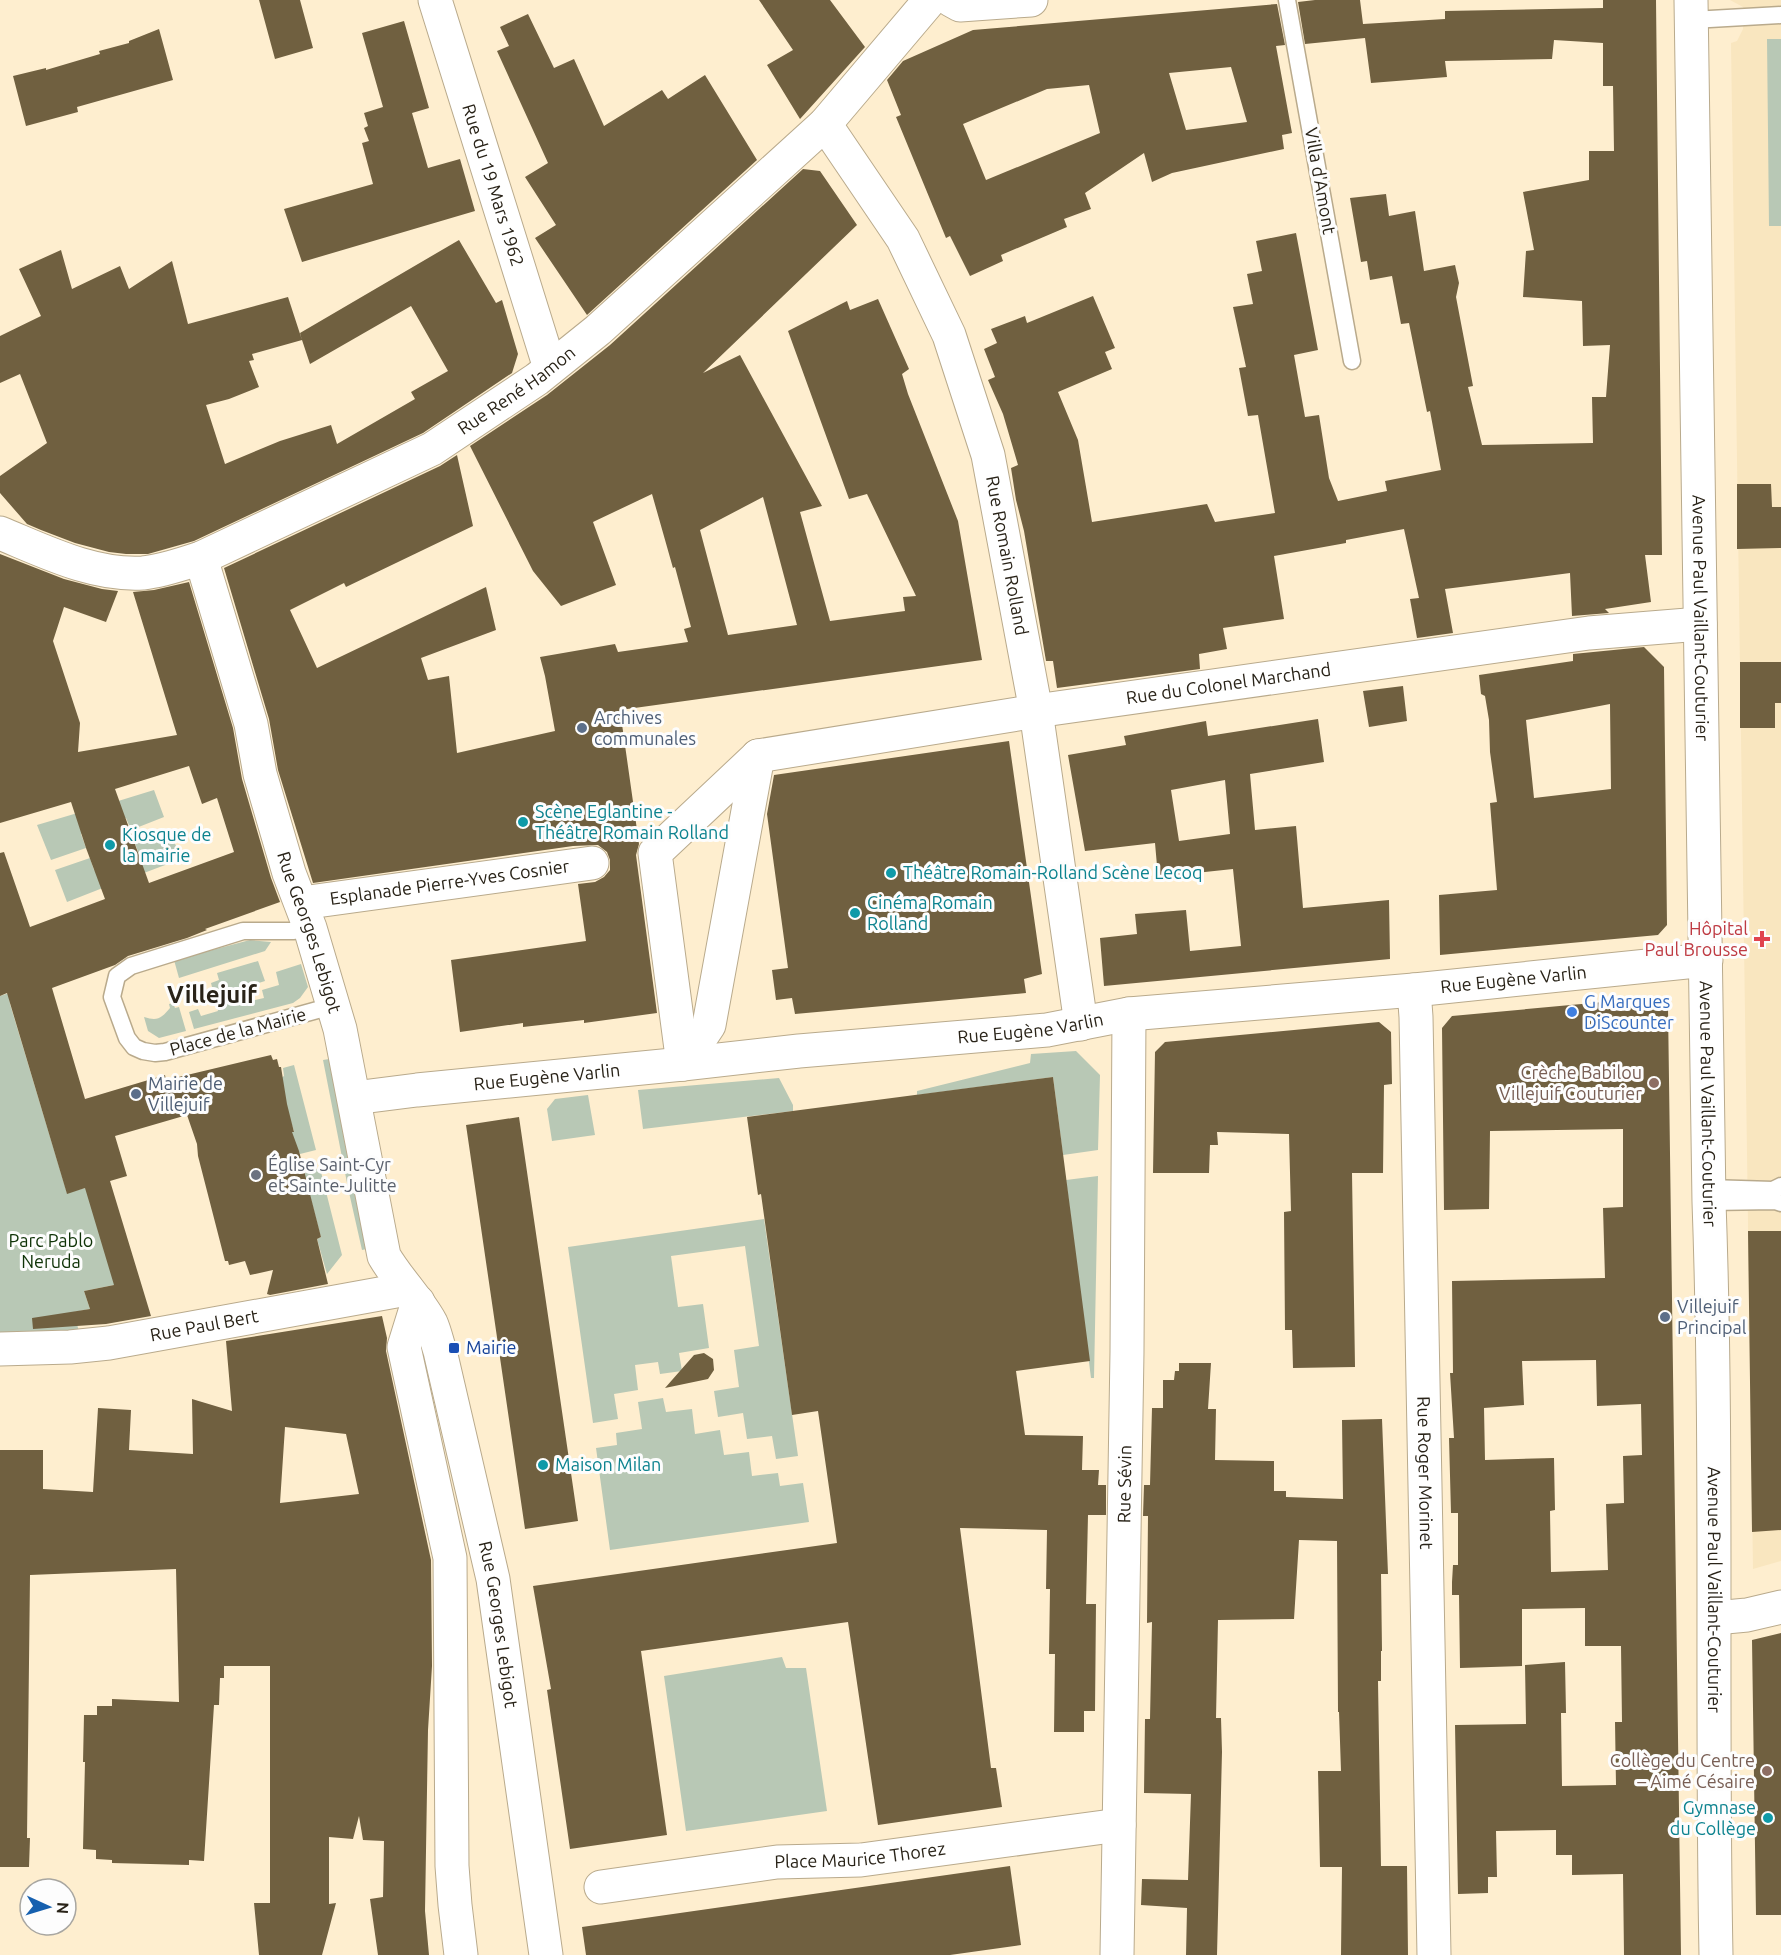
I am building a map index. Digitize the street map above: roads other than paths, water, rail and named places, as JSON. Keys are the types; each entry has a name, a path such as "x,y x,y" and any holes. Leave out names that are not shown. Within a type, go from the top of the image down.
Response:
{"street":[{"name":"Rue du 19 Mars 1962","path":"435,0 550,368"},
{"name":"Rue René Hamon","path":"0,532 58,557 92,567 122,573 164,570 201,558 432,449 550,368 598,330 825,124 930,0"},
{"path":"951,0 960,5 1030,0"},
{"name":"Avenue Paul Vaillant-Couturier","path":"1691,10 1711,1271 1716,1955"},
{"name":"Rue Romain Rolland","path":"825,124 903,239 948,335 988,455 1036,711 1081,1024"},
{"name":"Rue Georges Lebigot","path":"201,558 251,724 260,774 289,873 309,915 340,1029 384,1256 432,1325 440,1351 493,1580 546,1955"},
{"name":"Rue du Colonel Marchand","path":"758,756 1036,711 1577,635 1700,624"},
{"path":"683,1064 648,854 758,756"},
{"path":"683,1064 709,1025 758,756"},
{"name":"Esplanade Pierre-Yves Cosnier","path":"309,915 592,863"},
{"name":"Rue Eugène Varlin","path":"354,1098 799,1051 1047,1030 1129,1014 1414,990 1706,960"},
{"name":"Rue Roger Morinet","path":"1414,990 1434,1955"},
{"name":"Rue Sévin","path":"1117,1955 1127,1352 1129,1014"},
{"name":"Rue Georges Lebigot","path":"412,1295 404,1347 450,1558 452,1866 461,1955"},
{"name":"Rue Paul Bert","path":"0,1349 70,1347 109,1343 412,1295"},
{"path":"1715,1618 1747,1615 1781,1607"},
{"name":"Place Maurice Thorez","path":"601,1887 777,1862 861,1860 1119,1825"}],"lane":[{"name":"Villa d'Amont","path":"1287,0 1352,361"},
{"path":"1691,10 1781,15"},
{"name":"Place de la Mairie","path":"309,915 294,931 243,931 131,966 117,976 112,997 127,1038 134,1047 155,1053 332,1006"},
{"path":"1709,1195 1773,1190 1781,1186"},
{"path":"1709,1195 1781,1203"}],"place":[{"name":"Archives communales","path":"582,728"},
{"name":"Scène Eglantine - Théâtre Romain Rolland","path":"523,822"},
{"name":"Kiosque de la mairie","path":"110,845"},
{"name":"Théâtre Romain-Rolland Scène Lecoq","path":"891,873"},
{"name":"Cinéma Romain Rolland","path":"855,913"},
{"name":"Hôpital Paul Brousse","path":"1762,939"},
{"name":"G Marques DiScounter","path":"1572,1012"},
{"name":"Crèche Babilou Villejuif Couturier","path":"1654,1083"},
{"name":"Mairie de Villejuif","path":"136,1094"},
{"name":"Église Saint-Cyr et Sainte-Julitte","path":"256,1175"},
{"name":"Villejuif Principal","path":"1665,1317"},
{"name":"Mairie","path":"454,1348"},
{"name":"Maison Milan","path":"543,1465"},
{"name":"Collège du Centre – Aimé Césaire","path":"1767,1771"},
{"name":"Gymnase du Collège","path":"1768,1818"}],"district":[{"name":"Villejuif","path":"212,995"}],"park label":[{"name":"Parc Pablo Neruda","path":"51,1251"}]}
